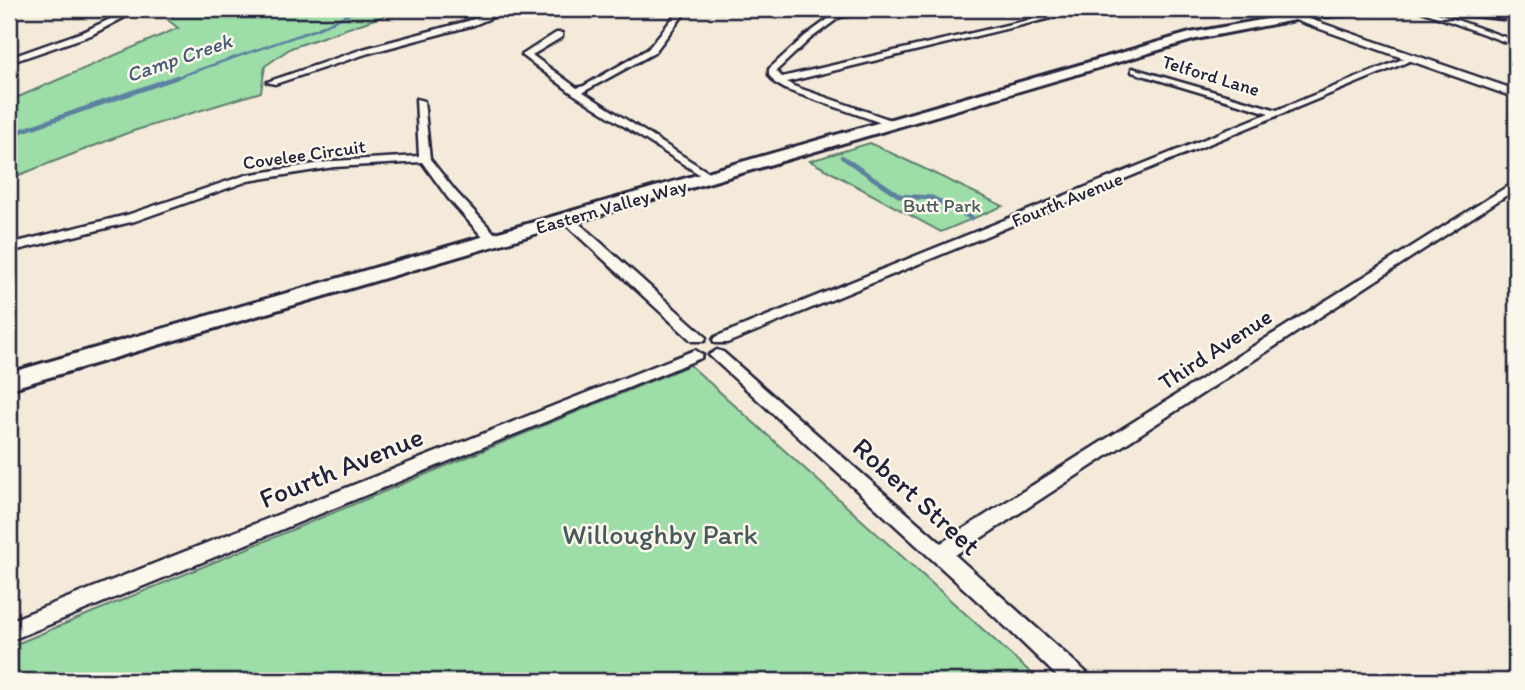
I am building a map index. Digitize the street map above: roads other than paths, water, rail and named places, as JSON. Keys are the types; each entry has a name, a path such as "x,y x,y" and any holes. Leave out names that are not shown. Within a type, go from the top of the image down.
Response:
{"main road":[{"name":"Eastern Valley Way","path":"1213,32 1243,19 1278,10 1317,9"},
{"name":"Eastern Valley Way","path":"9,381 1213,32 1295,17 1374,9"},
{"path":"1441,9 1516,18"},
{"path":"1295,17 1516,94"}],"street":[{"path":"9,61 88,33 136,9"},
{"path":"272,82 366,51 471,23 508,9"},
{"path":"575,91 587,88 651,51 684,9"},
{"path":"847,9 772,71 778,81 893,124"},
{"path":"837,15 881,9"},
{"path":"778,81 1084,9"},
{"path":"1420,9 1516,44"},
{"path":"1278,10 1295,17"},
{"path":"559,35 526,55 575,91 710,178"},
{"name":"Fourth Avenue","path":"719,348 1413,58"},
{"name":"Telford Lane","path":"1135,70 1278,113"},
{"path":"419,101 425,159 493,240"},
{"name":"Covelee Circuit","path":"9,248 131,218 246,178 334,164 425,159"},
{"name":"Third Avenue","path":"940,554 1516,184"},
{"path":"567,219 696,346 708,337 719,348"},
{"name":"Fourth Avenue","path":"9,631 696,346"},
{"name":"Robert Street","path":"719,348 1078,681"}],"waterway":[{"name":"Camp Creek","path":"172,79 317,29 359,9"},
{"name":"Camp Creek","path":"9,135 177,77"},
{"path":"842,157 876,180"},
{"path":"876,180 900,196 932,198 972,218"}],"park label":[{"name":"Butt Park","path":"942,205"},
{"name":"Willoughby Park","path":"660,534"}]}
